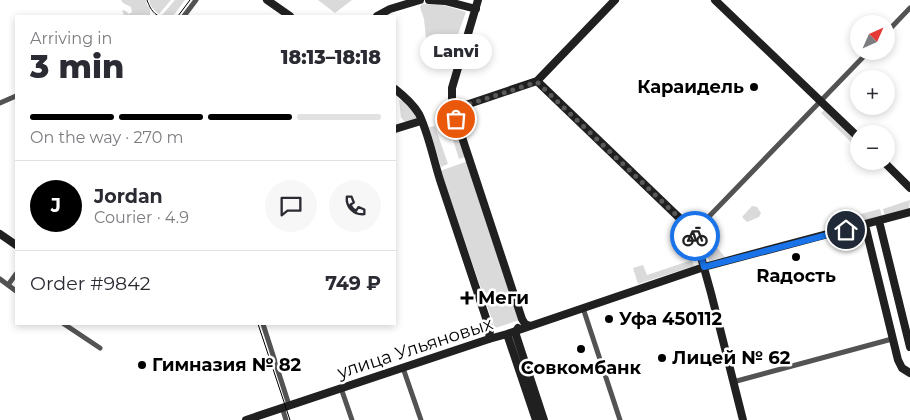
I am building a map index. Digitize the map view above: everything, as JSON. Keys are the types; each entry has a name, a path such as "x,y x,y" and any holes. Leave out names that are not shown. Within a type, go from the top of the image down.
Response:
{"main road":[{"path":"267,0 289,15"},
{"path":"387,0 390,8"},
{"path":"379,15 408,1 420,0"},
{"path":"429,0 445,1 476,8"},
{"path":"478,0 452,88 452,100 456,119 522,319 525,324 530,326"},
{"path":"454,109 537,82 615,0"},
{"path":"715,0 850,129"},
{"path":"537,82 694,232 743,420"},
{"path":"396,90 413,106 427,133 490,330 489,339"},
{"path":"396,129 421,121"},
{"path":"892,170 910,188"},
{"name":"улица Ульяновых","path":"246,420 704,267 910,212"},
{"path":"880,221 910,347 895,350"},
{"path":"865,225 898,360 902,368 910,373"},
{"path":"0,234 15,244"},
{"path":"522,319 516,335 544,420"},
{"path":"490,330 507,334 536,420"}],"street":[{"path":"185,15 196,0"},
{"path":"895,24 910,8"},
{"path":"694,232 861,60"},
{"path":"0,103 15,96"},
{"path":"8,285 15,275"},
{"path":"0,279 15,290"},
{"path":"583,308 620,420"},
{"path":"66,325 100,348"},
{"path":"263,325 286,406 286,420"},
{"path":"733,382 892,339"},
{"path":"403,368 421,420"},
{"path":"341,388 352,420"}],"shaded area":[{"path":"121,0 146,0 150,8 150,15 124,15 122,10 129,14 132,12 131,7"},
{"path":"149,0 171,0 159,14 152,8"},
{"path":"175,0 185,0 174,15 162,15"},
{"path":"318,0 352,0 335,13"},
{"path":"422,4 443,5 466,12 453,48 434,47 429,44 420,7"},
{"path":"399,100 405,101 419,119 404,121 401,117"},
{"path":"824,110 850,135 850,141 821,113"},
{"path":"435,126 448,164 441,167 429,127"},
{"path":"455,126 465,157 459,159 449,127"},
{"path":"468,161 520,320 495,328 440,171"},
{"path":"910,200 909,209 885,216 883,209"},
{"path":"752,206 757,207 761,213 759,217 747,222 742,217"},
{"path":"880,209 882,217 855,224 853,216"},
{"path":"707,236 725,257 709,261 703,238"},
{"path":"692,260 694,266 638,284 633,268 643,265 647,275"}],"tram line":[{"path":"147,0 153,12 157,15"},
{"path":"179,15 190,0"},
{"path":"258,325 290,420"}],"way so far":[{"path":"456,119 454,109 537,82 694,232 695,236"}],"place":[{"name":"Караидель","path":"754,87"},
{"name":"Lanvi","path":"456,119"},
{"name":"Rадость","path":"796,257"},
{"name":"Меги","path":"467,298"},
{"name":"Уфа 450112","path":"609,319"},
{"name":"Совкомбанк","path":"581,349"},
{"name":"Лицей № 62","path":"662,358"},
{"name":"Гимназия № 82","path":"142,365"}],"route":[{"path":"695,236 704,267 846,230"}]}
